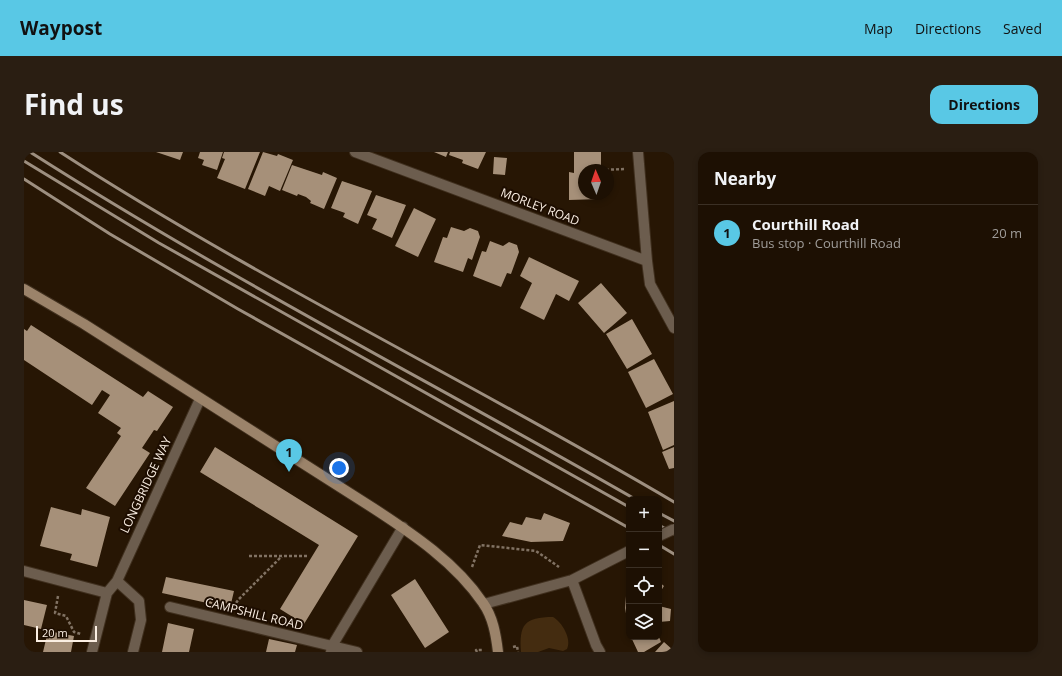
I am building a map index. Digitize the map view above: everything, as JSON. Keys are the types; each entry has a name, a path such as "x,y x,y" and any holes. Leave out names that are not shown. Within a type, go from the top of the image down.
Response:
{"street":[{"name":"MORLEY ROAD","path":"355,152 647,261"},
{"path":"638,152 650,284 674,328"},
{"path":"24,289 84,324 403,527 435,552 462,577 484,604 494,627 498,652"},
{"name":"LONGBRIDGE WAY","path":"92,652 107,593 116,581 200,399"},
{"path":"331,649 403,527"},
{"path":"662,535 674,529"},
{"path":"484,604 573,580 626,552"},
{"path":"24,571 107,593"},
{"path":"573,580 600,652"},
{"path":"116,581 139,601 141,620 133,652"},
{"name":"CAMPSHILL ROAD","path":"170,607 230,620 331,649 357,652"}],"path":[{"path":"614,170 639,169"},
{"path":"462,577 474,565 480,545 536,551 573,580"},
{"path":"249,556 308,556"},
{"path":"230,620 232,608 239,599 282,556"},
{"path":"61,581 55,613 66,616 74,632 96,637"}],"shaded area":[{"path":"543,617 553,617 560,623 565,631 568,640 567,649 563,651 549,648 538,652 521,652 521,635 525,624"}],"building":[{"path":"156,152 183,152 180,160"},
{"path":"200,152 223,152 217,170 202,165 204,160 198,158"},
{"path":"224,152 260,152 245,189 217,178 225,159 222,158"},
{"path":"263,152 277,156 278,154 293,160 280,191 269,186 265,196 248,189"},
{"path":"434,152 448,152 446,157"},
{"path":"450,152 486,152 478,169 462,163 463,160 449,155"},
{"path":"574,152 601,152 601,164 578,164 578,200 569,200 569,172 574,173"},
{"path":"494,157 507,158 505,175 493,174"},
{"path":"292,165 322,175 323,172 337,178 324,209 310,203 311,201 306,197 298,194 297,196 282,190"},
{"path":"342,181 372,191 358,224 343,217 345,213 331,208"},
{"path":"376,195 406,205 392,238 372,229 377,219 367,215"},
{"path":"414,208 436,219 418,257 395,246"},
{"path":"451,227 464,231 470,228 478,231 480,237 472,260 468,258 463,272 434,262 443,237 447,238"},
{"path":"490,241 503,246 509,242 517,245 519,252 511,274 507,273 501,287 473,276 482,251 486,252"},
{"path":"529,257 579,281 569,301 556,294 544,320 520,308 532,283 520,276"},
{"path":"601,283 627,313 604,333 578,303"},
{"path":"632,319 652,354 627,369 606,334"},
{"path":"31,325 143,397 148,391 173,407 157,431 154,430 142,448 150,453 115,506 86,488 121,436 117,433 121,428 98,413 110,395 102,390 92,405 24,360 24,329 27,331"},
{"path":"654,359 673,394 646,408 628,372"},
{"path":"674,401 674,445 663,450 648,412"},
{"path":"215,447 358,536 304,624 280,609 319,545 200,472"},
{"path":"674,447 674,468 669,469 662,452"},
{"path":"51,507 81,515 82,509 110,517 97,567 70,560 72,554 40,546"},
{"path":"544,513 570,523 563,541 531,542 502,536 510,522 522,525 526,517 541,520"},
{"path":"166,577 234,591 230,608 162,593"},
{"path":"415,579 449,632 425,648 391,595"},
{"path":"24,600 47,605 41,629 24,625"},
{"path":"662,607 671,609 670,621 662,622"},
{"path":"168,623 194,629 189,652 162,652"},
{"path":"48,631 74,636 71,652 43,652"},
{"path":"269,639 297,645 295,652 266,652"},
{"path":"632,640 660,640 661,642 644,652 638,652"},
{"path":"664,642 674,651 674,652 655,652"}],"railway":[{"path":"30,152 179,243 630,496"},
{"path":"60,152 211,244 674,502"},
{"path":"24,161 159,243 626,505"},
{"path":"24,179 110,234 238,309 626,526"},
{"path":"662,515 674,521"},
{"path":"662,527 674,534"},
{"path":"662,547 674,554"}],"place":[{"name":"Courthill Road","path":"289,472"}]}
